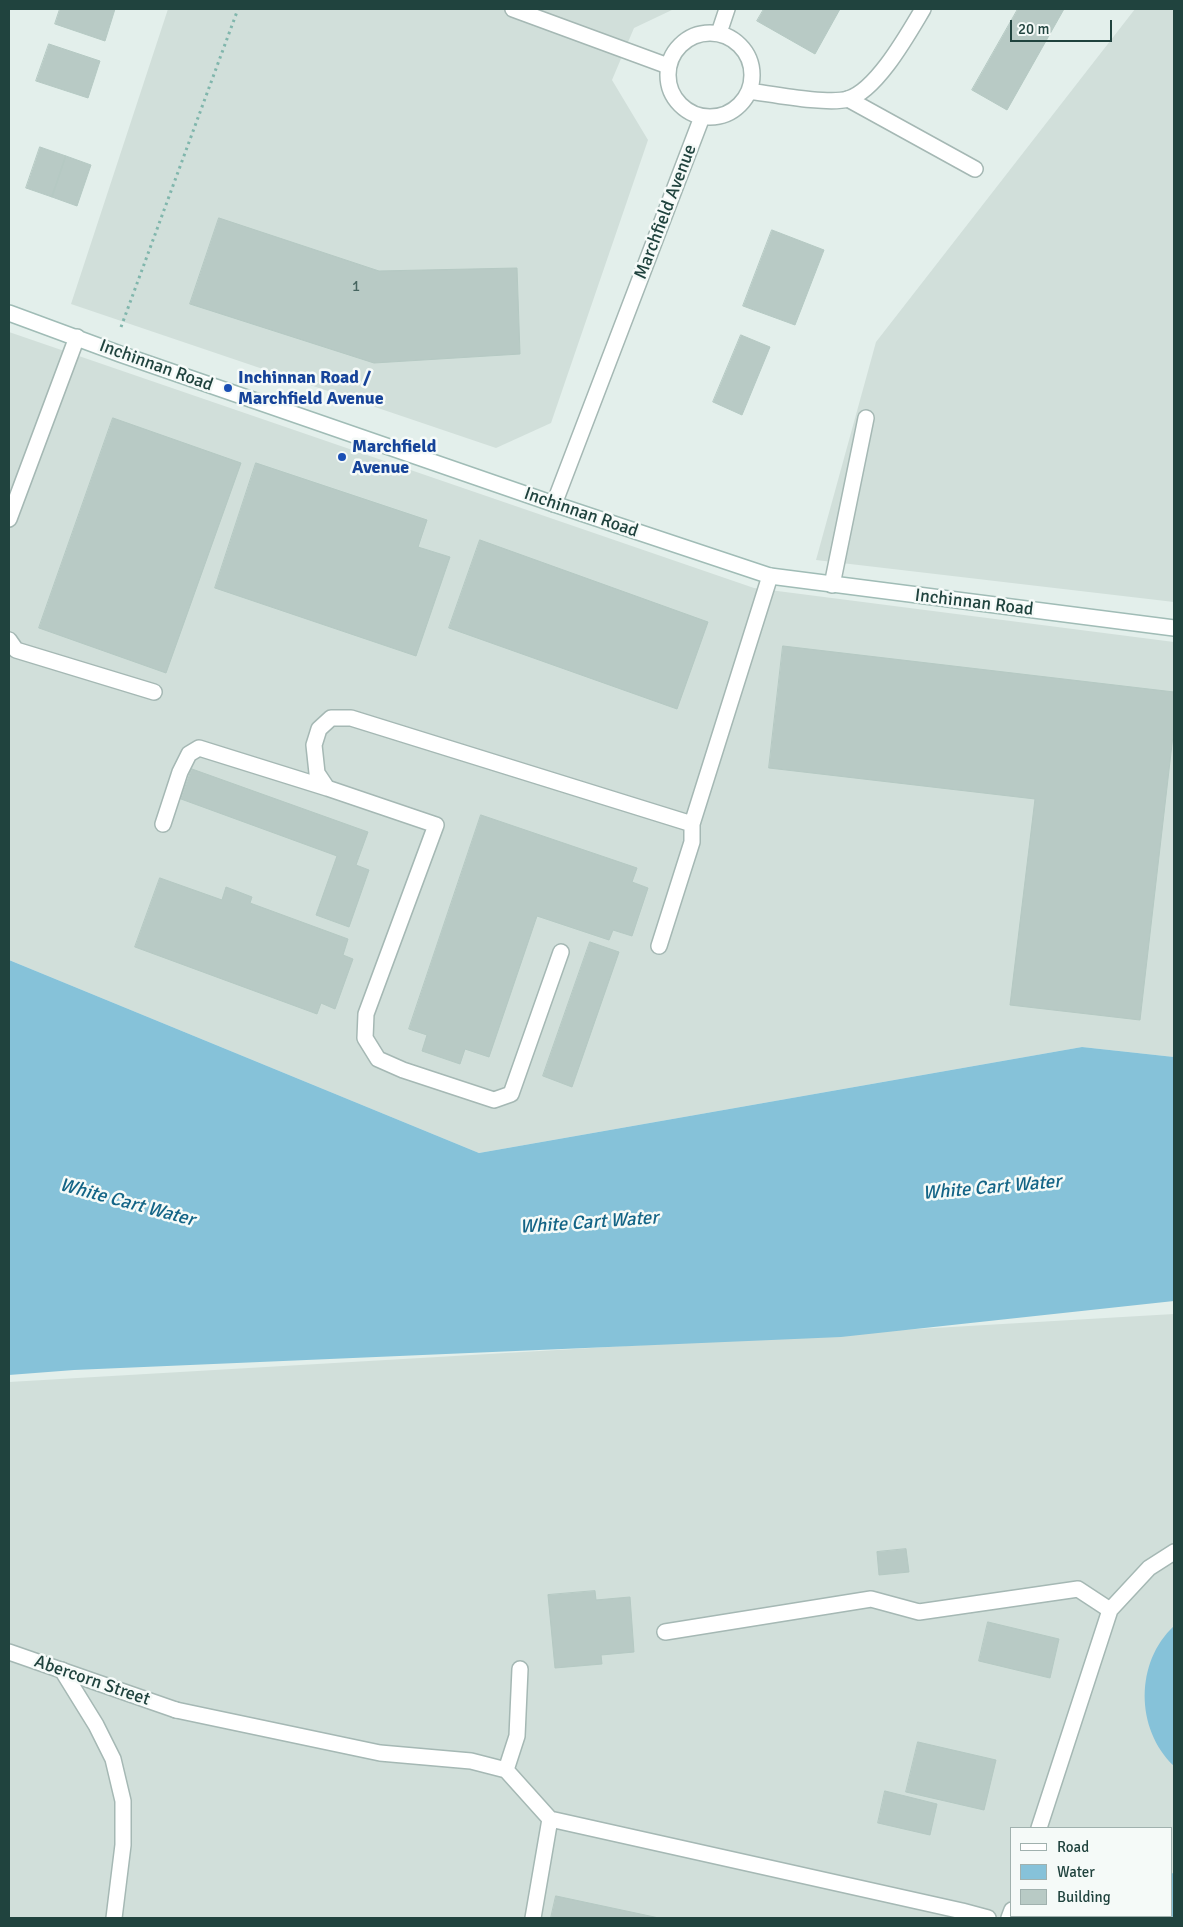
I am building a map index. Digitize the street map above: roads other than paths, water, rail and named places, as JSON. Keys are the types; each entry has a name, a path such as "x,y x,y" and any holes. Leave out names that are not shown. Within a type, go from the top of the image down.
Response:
{"street":[{"path":"513,9 668,66"},
{"path":"719,33 727,9"},
{"path":"749,91 824,100 848,99 873,83 908,34 923,9"},
{"path":"705,32 719,33 732,39 743,49 750,62 752,76 749,91 742,103 730,112 716,117 702,117 689,112 679,104 668,80 668,66 673,54 681,43 705,32"},
{"path":"848,99 975,169"},
{"name":"Marchfield Avenue","path":"554,504 702,117"},
{"name":"Inchinnan Road","path":"9,313 112,351 554,504 770,576 1174,628"},
{"path":"9,519 77,337"},
{"path":"832,585 866,418"},
{"path":"659,946 692,842 692,824 770,576"},
{"path":"9,640 16,650 154,692"},
{"path":"327,788 317,772 314,746 318,729 331,718 351,718 692,824"},
{"path":"164,824 180,772 189,754 199,748 327,788 436,825 366,1014 365,1038 378,1059 403,1070 494,1100 511,1094 561,952"},
{"path":"1039,1827 1110,1610 1149,1568 1174,1552"},
{"path":"665,1632 871,1599 919,1612 1078,1589 1110,1610"},
{"name":"Abercorn Street","path":"9,1652 176,1710 380,1754 472,1761 506,1770"},
{"path":"520,1669 517,1736 506,1770 550,1820 988,1918"},
{"path":"62,1670 96,1725 113,1759 123,1801 123,1845 114,1918"},
{"path":"532,1918 550,1820"}],"water":[{"name":"White Cart Water","path":"9,960 479,1153 1082,1047 1174,1057 1174,1301 841,1337 74,1370 9,1375"},
{"path":"1174,1626 1174,1766 1161,1751 1152,1734 1145,1696 1147,1676 1152,1658 1161,1641"},
{"path":"1174,1874 1174,1918 1071,1918 1173,1917"}],"place":[{"name":"Inchinnan Road / Marchfield Avenue","path":"228,388"},
{"name":"Marchfield Avenue","path":"342,457"}]}
